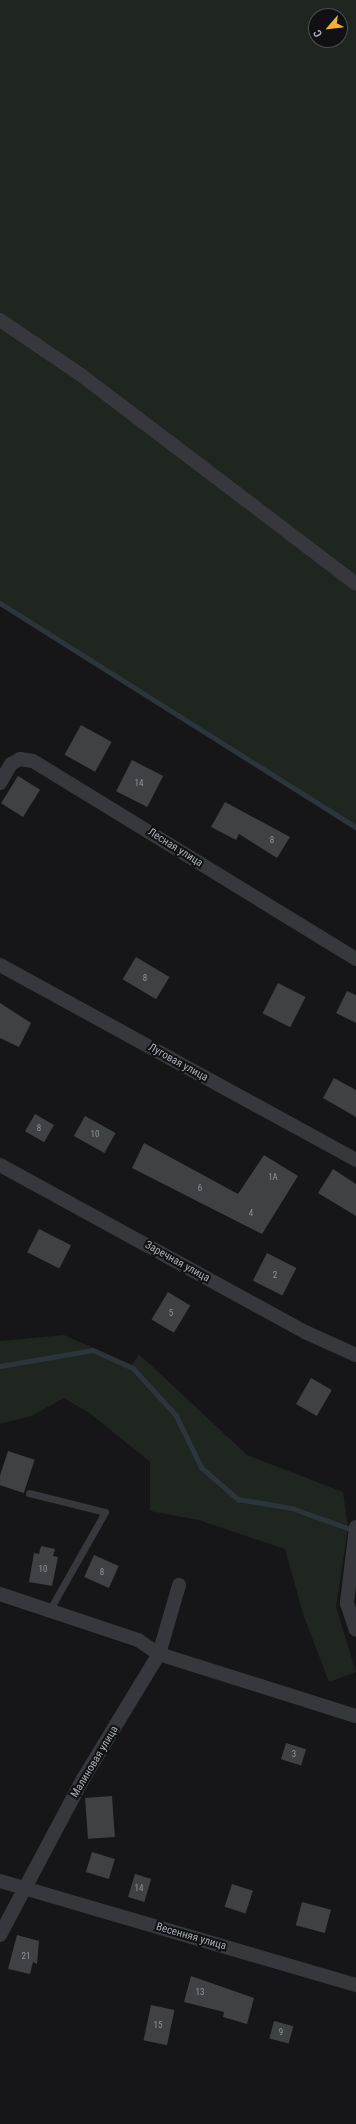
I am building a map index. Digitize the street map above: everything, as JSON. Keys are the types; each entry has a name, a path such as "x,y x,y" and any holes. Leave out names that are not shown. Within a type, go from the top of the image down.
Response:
{"street":[{"path":"0,320 81,375 356,584"},
{"name":"Лесная улица","path":"0,783 10,764 20,759 33,761 356,959"},
{"name":"Луговая улица","path":"0,965 356,1160"},
{"name":"Заречная улица","path":"0,1165 305,1332 356,1355"},
{"path":"356,1527 347,1603 356,1630"},
{"name":"Малиновая улица","path":"0,1935 83,1779 159,1654 179,1585"},
{"path":"0,1594 138,1640 159,1654 356,1716"},
{"name":"Весенняя улица","path":"0,1880 356,1985"}],"lane":[{"path":"28,1493 105,1512 50,1611"}],"shaded area":[{"path":"0,0 356,0 356,827 0,603"},
{"path":"64,1335 132,1365 139,1354 247,1455 343,1492 348,1528 336,1607 356,1672 329,1682 303,1614 285,1549 199,1520 150,1511 150,1462 91,1414 64,1398 31,1416 0,1424 0,1341"}],"building":[{"path":"81,725 112,742 95,772 65,755"},
{"path":"132,760 163,776 147,807 116,791"},
{"path":"18,776 40,790 23,817 1,803"},
{"path":"225,802 290,837 277,858 239,834 236,840 211,827"},
{"path":"136,957 169,977 156,999 123,979"},
{"path":"278,983 306,997 290,1027 263,1013"},
{"path":"347,991 356,995 356,1023 336,1013"},
{"path":"0,1003 31,1023 19,1047 0,1038"},
{"path":"334,1078 356,1090 356,1117 323,1098"},
{"path":"35,1114 54,1125 44,1142 25,1131"},
{"path":"85,1116 116,1133 104,1153 74,1136"},
{"path":"144,1143 238,1194 264,1155 298,1176 262,1234 132,1168"},
{"path":"333,1169 356,1184 356,1216 318,1193"},
{"path":"39,1229 71,1245 59,1269 27,1252"},
{"path":"267,1253 296,1268 282,1296 253,1281"},
{"path":"168,1292 190,1305 174,1333 152,1319"},
{"path":"311,1378 332,1390 317,1416 296,1404"},
{"path":"8,1451 35,1460 24,1493 0,1485 0,1476"},
{"path":"41,1546 55,1549 53,1556 58,1557 52,1586 29,1582 34,1553 39,1554"},
{"path":"94,1555 119,1566 109,1588 84,1577"},
{"path":"286,1743 306,1749 301,1765 281,1759"},
{"path":"112,1796 115,1837 88,1839 85,1798"},
{"path":"92,1852 115,1859 109,1879 86,1872"},
{"path":"135,1874 151,1879 144,1902 128,1897"},
{"path":"232,1884 253,1891 246,1914 225,1907"},
{"path":"302,1902 331,1910 325,1933 296,1925"},
{"path":"17,1935 39,1941 37,1964 33,1962 30,1974 8,1969"},
{"path":"191,1976 254,1998 247,2024 223,2017 224,2012 184,2002"},
{"path":"151,2005 174,2010 167,2045 144,2040"},
{"path":"274,2021 293,2026 289,2044 269,2038"}],"waterway":[{"path":"0,603 356,827"},
{"path":"0,1366 93,1350 133,1368 176,1415 202,1468 238,1499 292,1508 353,1530"}]}
